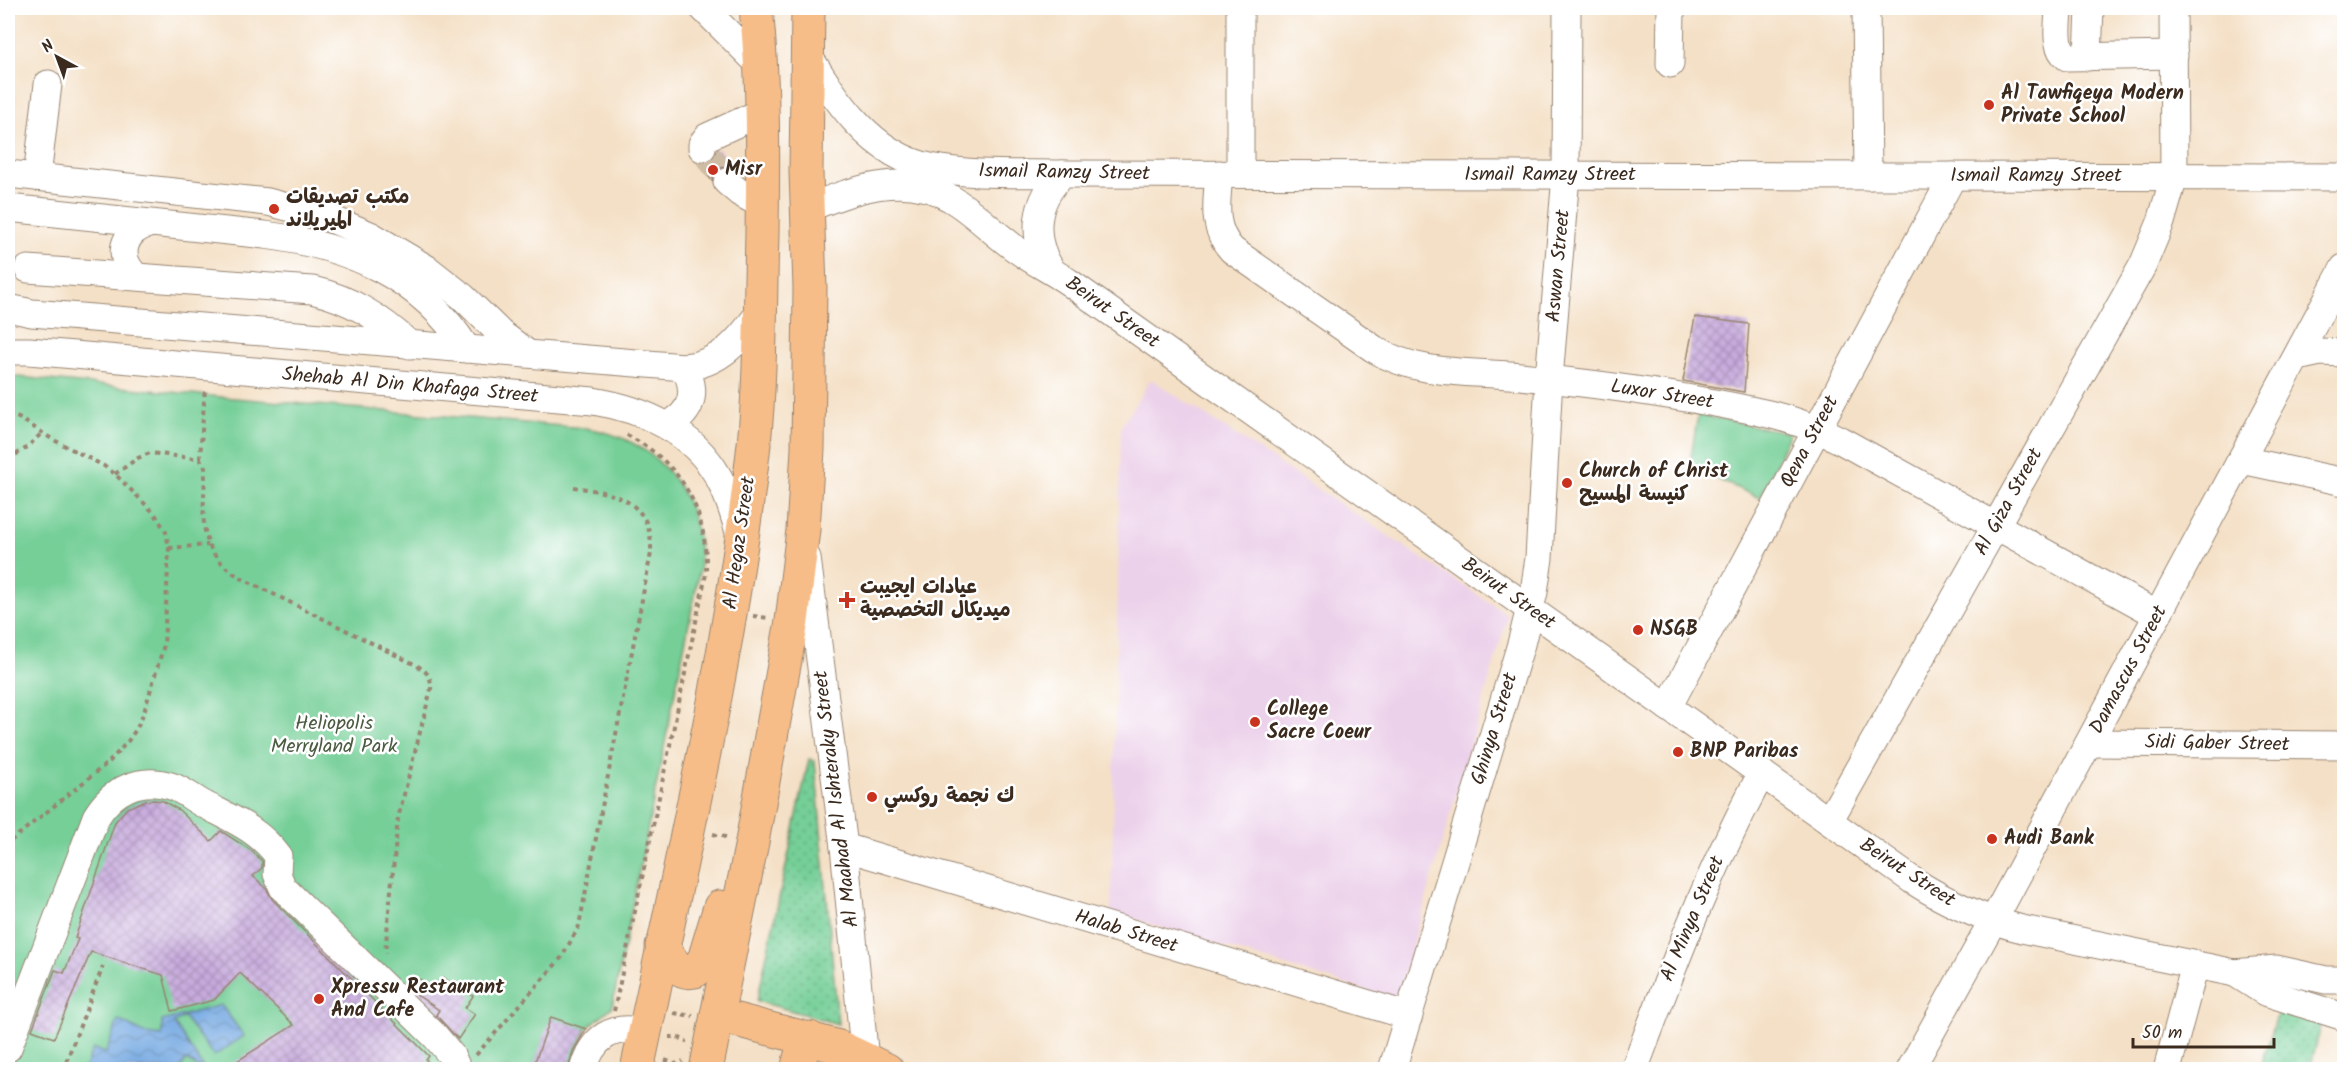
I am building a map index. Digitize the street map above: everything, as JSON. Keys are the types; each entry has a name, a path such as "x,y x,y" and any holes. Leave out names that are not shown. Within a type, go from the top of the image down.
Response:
{"main road":[{"name":"Al Hegaz Street","path":"651,1041 662,946 688,830 731,613 754,443 761,310 762,205 762,67 756,8"},
{"path":"695,1058 717,1015 750,853 792,621 803,530 808,449 810,288 806,52 808,8"},
{"path":"662,946 676,967 682,971 689,972 701,966 718,909 750,853"},
{"path":"717,1015 810,1038 873,1066"},
{"path":"797,1070 803,1047 810,1038"}],"street":[{"path":"703,8 762,67"},
{"name":"Luxor Street","path":"1240,8 1230,174 1216,222 1226,244 1374,349 1402,363 1423,369 1637,390 1779,416 1817,429 2158,615"},
{"name":"Aswan Street","path":"1550,380 1566,175 1567,8"},
{"path":"1670,64 1671,8"},
{"path":"1866,8 1868,176"},
{"path":"2059,8 2060,49 2067,57 2174,55"},
{"path":"2088,57 2090,8"},
{"name":"Al Giza Street","path":"1829,821 2143,265 2161,222 2174,177 2174,8"},
{"name":"Ismail Ramzy Street","path":"806,52 834,96 861,128 884,146 908,160 928,167 962,171 1063,174 2344,177"},
{"path":"37,177 48,84"},
{"path":"702,148 707,137 762,112"},
{"path":"8,174 268,202 329,218 372,236 426,268 463,297 500,333 528,354"},
{"path":"1052,271 1040,249 1037,224 1043,200 1051,186 1063,174"},
{"name":"Qena Street","path":"1668,707 1953,176"},
{"path":"727,182 740,193 762,205"},
{"name":"Beirut Street","path":"808,208 847,192 879,185 908,184 930,188 968,210 1017,250 1052,271 1923,887 1957,906 1993,921 2036,933 2235,973 2265,992 2344,1017"},
{"path":"8,208 291,238 356,257 396,277 415,290 444,316 467,349"},
{"path":"136,276 124,259 125,244 134,230 149,224"},
{"name":"Damascus Street","path":"1910,1070 2090,743 2344,268"},
{"path":"28,269 293,287 331,294 367,311 410,345"},
{"name":"Shehab Al Din Khafaga Street","path":"8,308 32,313 684,367 706,363 731,348 761,310"},
{"name":"Shehab Al Din Khafaga Street","path":"8,351 593,401 626,407 667,425 698,451 719,478 742,542"},
{"path":"2297,357 2328,352 2344,354"},
{"path":"667,425 682,417 691,402 692,383 684,367"},
{"name":"Ghinya Street","path":"1392,1070 1530,609 1539,558 1550,380"},
{"path":"2242,460 2344,483"},
{"name":"Al Maahad Al Ishteraky Street","path":"803,530 873,1066"},
{"name":"Sidi Gaber Street","path":"2090,743 2344,746"},
{"name":"Al Minya Street","path":"1634,1070 1707,882 1762,773"},
{"path":"8,1048 96,817 102,806 118,792 127,787 149,783 181,790 203,804 241,822 255,834 278,856 277,874 283,888 465,1065"},
{"name":"Halab Street","path":"844,847 1408,1016"},
{"path":"2167,1070 2195,965"},
{"name":"Beirut Street","path":"2235,973 2256,969 2276,969 2326,980 2344,980"},
{"path":"583,1070 594,1047 609,1033 618,1029 626,1028 651,1041"}],"path":[{"path":"205,388 217,389"},
{"path":"204,395 200,459 205,467 202,519 208,545 213,555 231,572 416,665 423,669 430,678 431,689 398,818 385,953"},
{"path":"8,414 86,455 115,474 155,514 166,532 169,548 164,645 137,729 110,761 8,843"},
{"path":"8,459 25,449 42,433"},
{"path":"609,1033 706,574 706,555 700,516 682,482 656,453 624,433"},
{"path":"115,474 138,458 150,453 200,459"},
{"path":"465,1065 562,957 576,934 584,904 651,553 650,532 646,522 625,499 606,492 574,487"},
{"path":"169,548 208,545"},
{"path":"731,613 792,621"},
{"path":"688,830 750,853"},
{"path":"63,1070 103,966"},
{"path":"651,1041 697,1017 717,1015"},
{"path":"678,1037 686,1041 695,1058 675,1064 667,1061 651,1041 678,1037"}],"shaded area":[{"path":"1151,379 1508,615 1397,1000 1111,912 1121,427"}],"green space":[{"name":"Heliopolis Merryland Park","path":"8,376 585,428 611,434 634,444 671,474 684,494 693,516 700,568 612,1007 586,1029 571,1069 8,1069"},
{"path":"1698,415 1790,433 1760,498 1689,467"},
{"path":"809,759 815,761 838,1024 757,1001"},
{"path":"2279,1009 2322,1022 2310,1069 2260,1070"}],"water":[{"path":"221,1005 244,1036 214,1056 184,1017 174,1023 203,1067 200,1068 186,1060 180,1069 84,1069 93,1049 106,1053 118,1020 146,1034 162,1036 162,1021"}],"building":[{"path":"718,149 732,168 721,167 715,172 712,181 697,162 703,164 710,161"},
{"path":"1695,317 1749,324 1744,392 1683,381"},
{"path":"144,801 163,801 179,810 211,841 221,831 252,851 262,861 262,868 253,876 266,888 272,899 429,1056 426,1060 436,1070 223,1070 294,1025 240,973 214,1000 172,1011 163,975 91,952 54,1038 32,1030 55,970 64,973 78,939 75,938 115,822 127,808"},
{"path":"443,978 473,996 465,1008 475,1014 458,1039 436,1015 439,1010 411,991 419,979 436,989"},
{"path":"551,1017 586,1029 573,1051 568,1070 532,1070"}],"tunnel":[{"path":"702,148 727,182"}],"place":[{"name":"Al Tawfiqeya Modern Private School","path":"1989,105"},
{"name":"Misr","path":"713,170"},
{"name":"مكتب تصديقات الميريلاند","path":"274,209"},
{"name":"Church of Christ كنيسة المسيح","path":"1567,483"},
{"name":"عيادات ايجيبت ميديكال التخصصية","path":"847,600"},
{"name":"NSGB","path":"1638,630"},
{"name":"College Sacre Coeur","path":"1255,722"},
{"name":"BNP Paribas","path":"1678,752"},
{"name":"ك نجمة روكسي","path":"872,797"},
{"name":"Audi Bank","path":"1992,839"},
{"name":"Xpressu Restaurant And Cafe","path":"319,999"}]}
